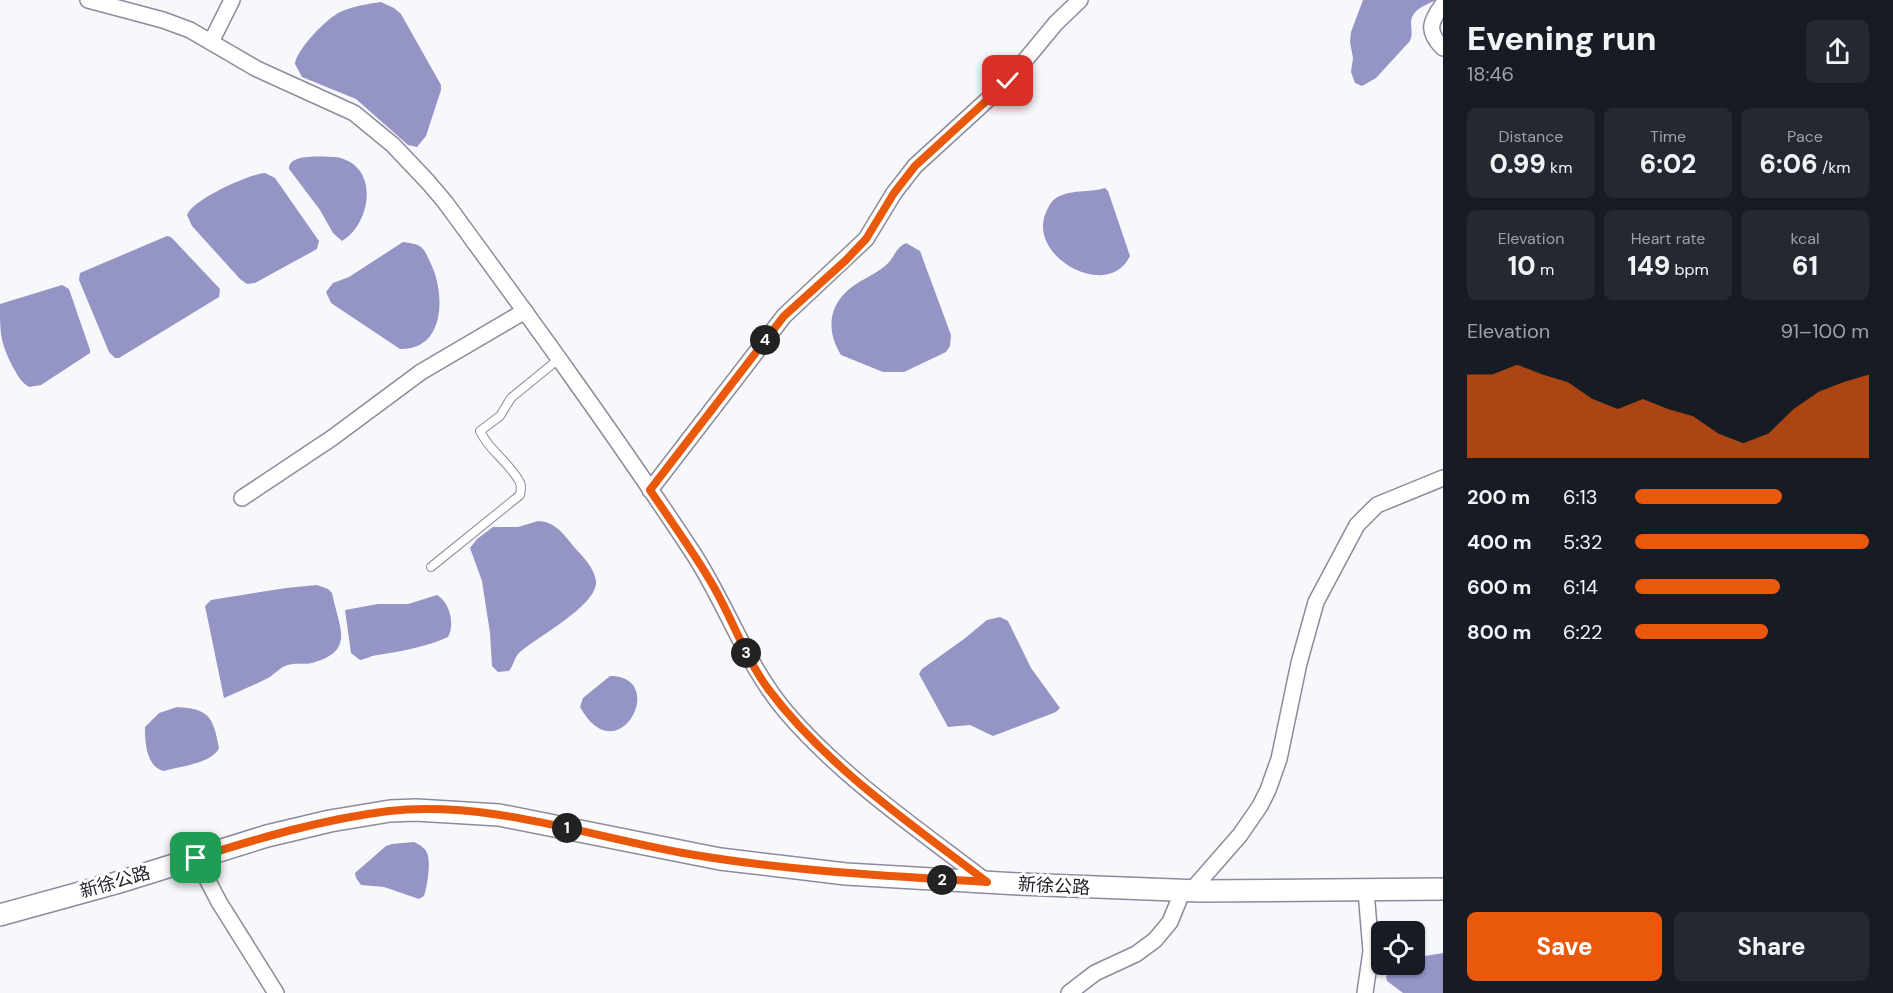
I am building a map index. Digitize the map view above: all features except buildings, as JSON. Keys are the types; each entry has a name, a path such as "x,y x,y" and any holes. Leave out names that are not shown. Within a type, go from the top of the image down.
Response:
{"main road":[{"name":"新徐公路","path":"0,915 116,883 267,836 390,811 441,810 499,815 677,852 762,866 846,874 1187,891 1443,889"}],"street":[{"path":"88,0 163,20 190,30 258,69 354,112 393,145 429,182 560,358 705,572 756,670 785,711 853,778 987,882"},
{"path":"210,42 232,0"},
{"path":"650,490 784,316 866,239 894,193 915,166 1008,81 1079,0"},
{"path":"1443,4 1431,26 1436,40 1443,48"},
{"path":"242,498 332,438 421,372 525,311"},
{"path":"1069,993 1095,973 1136,954 1155,940 1170,922 1187,891 1240,835 1260,806 1280,759 1299,663 1316,602 1346,544 1357,525 1377,505 1436,481 1443,465"},
{"path":"196,858 219,902 276,993"},
{"path":"1365,993 1371,951 1366,891"}],"lane":[{"path":"431,567 520,495 522,489 519,480 485,442 480,431 500,416 511,398 560,358"}],"water":[{"path":"1363,0 1436,0 1420,8 1414,14 1410,41 1376,78 1362,86 1355,83 1351,72 1353,58 1350,42 1351,32"},
{"path":"381,2 401,14 441,85 426,136 417,147 408,145 356,99 302,77 295,64 306,43 334,15 350,8"},
{"path":"336,157 350,162 360,171 367,196 360,222 342,241 333,233 320,210 289,169 294,160 300,158"},
{"path":"265,173 275,178 319,241 317,249 255,283 247,284 192,226 187,215 199,202 210,195 257,174"},
{"path":"1105,188 1130,256 1120,269 1106,275 1091,274 1075,269 1061,260 1050,248 1044,233 1044,218 1052,202 1061,195"},
{"path":"167,236 171,237 220,289 219,297 119,358 115,358 109,352 79,280 80,273"},
{"path":"403,242 417,245 426,253 436,276 439,304 434,330 426,340 415,347 400,349 331,303 326,292 333,283 349,277"},
{"path":"906,243 920,251 951,335 950,346 946,352 904,372 883,372 841,355 834,339 831,322 835,306 846,292 885,266"},
{"path":"62,285 69,289 90,353 41,385 29,387 17,374 3,345 0,304"},
{"path":"538,521 549,523 559,529 584,558 595,576 594,590 577,610 520,652 509,671 498,672 492,666 490,633 482,581 470,548 477,539 493,527 518,527"},
{"path":"317,585 332,593 341,637 340,645 335,652 312,663 285,666 269,678 224,698 205,606 211,600"},
{"path":"437,595 445,603 450,614 451,626 448,637 423,646 360,660 351,653 345,610 378,604 408,604"},
{"path":"1000,617 1008,621 1031,668 1060,708 1056,712 993,736 970,725 948,727 919,674 922,669 987,620"},
{"path":"610,676 627,680 636,691 637,704 632,717 622,728 609,731 595,725 580,707 583,698"},
{"path":"177,707 203,712 208,716 212,721 219,748 203,761 163,771 157,768 150,759 146,746 145,727 159,713"},
{"path":"414,842 424,848 429,860 424,896 419,899 384,887 361,885 356,878 355,873 386,846"},
{"path":"1443,953 1443,993 1403,993 1387,981 1386,976 1388,975 1425,975 1425,956"}],"route":[{"path":"196,858 298,828 390,811 441,810 499,815 677,852 762,866 887,877 987,882 853,778 785,711 756,670 705,572 650,490 784,316 860,247 908,173 1008,81"}]}
